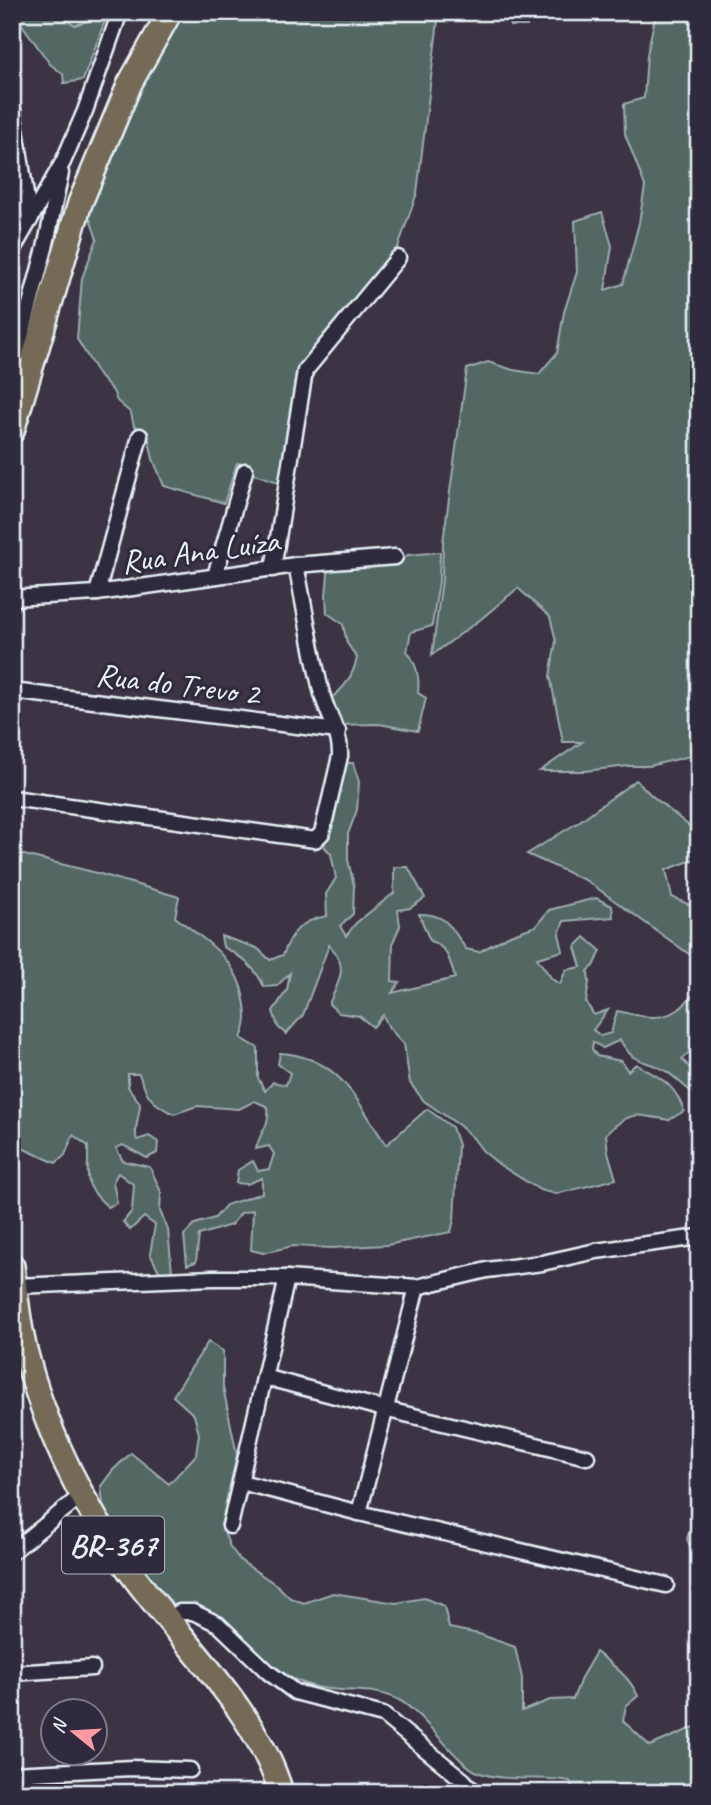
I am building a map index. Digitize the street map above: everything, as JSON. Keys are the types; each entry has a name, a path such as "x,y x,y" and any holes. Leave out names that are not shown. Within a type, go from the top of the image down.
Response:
{"main road":[{"path":"12,431 80,203 130,83 170,12"},
{"name":"BR-367","path":"14,1276 18,1348 44,1414 82,1495 129,1570 242,1714 276,1774 281,1793"}],"street":[{"path":"12,251 63,162 90,100 120,12"},
{"path":"12,104 30,220"},
{"path":"12,372 48,235 63,162"},
{"path":"273,569 302,378 309,364 398,258"},
{"path":"97,593 140,436"},
{"path":"215,576 245,471"},
{"name":"Rua Ana Luíza","path":"12,598 97,593 296,565 395,557"},
{"path":"12,798 316,840 322,833 340,756 338,731 322,694 296,565"},
{"name":"Rua do Trevo 2","path":"12,691 338,731"},
{"path":"14,1276 287,1278 416,1287 487,1270 699,1237"},
{"path":"230,1526 287,1278"},
{"path":"359,1513 416,1287"},
{"path":"264,1377 384,1409 587,1457"},
{"path":"241,1482 666,1586"},
{"path":"12,1552 82,1495"},
{"path":"168,1619 180,1612 193,1612 218,1624 268,1672 295,1692 383,1715 463,1780 475,1793"},
{"path":"12,1673 92,1668"},
{"path":"12,1774 132,1768 190,1770"}],"green space":[{"path":"13,12 52,12 75,25 107,15 83,80 64,83 63,74 50,64"},
{"path":"179,12 439,12 417,193 398,247 320,339 296,373 281,483 254,474 245,465 237,463 224,503 164,486 153,459 147,431 134,426 131,413 117,401 77,339 82,278 97,239 86,208 144,78"},
{"path":"513,12 530,12 527,26 510,26"},
{"path":"656,12 699,12 699,754 649,766 540,771 582,742 563,742 550,676 556,641 550,617 518,588 432,655 442,580 443,542 467,369 488,362 539,374 557,353 564,312 577,272 575,221 602,212 612,246 605,290 623,284 639,223 645,186 625,134 624,104 644,98 647,55"},
{"path":"440,552 439,581 432,626 411,632 407,651 417,671 418,693 426,698 418,731 379,724 337,725 329,699 348,682 357,658 347,643 343,624 327,613 329,564 374,560 390,565 408,555"},
{"path":"344,763 353,763 359,782 357,810 348,834 348,860 354,886 353,914 340,926 346,936 356,923 394,893 394,867 408,867 425,898 410,908 398,910 400,926 393,942 392,981 400,982 392,993 455,978 447,955 441,947 430,941 419,914 442,919 466,949 479,952 510,935 536,926 549,910 596,898 612,906 613,917 564,921 559,934 563,951 537,958 552,979 560,984 566,970 581,967 575,947 585,937 601,951 594,966 588,971 586,1002 594,1015 608,1010 593,1030 601,1036 611,1033 617,1011 648,1017 670,1014 699,992 699,1043 682,1059 699,1075 699,1097 664,1070 634,1057 620,1040 603,1048 593,1042 592,1049 597,1056 621,1061 628,1071 636,1064 666,1082 676,1094 684,1111 669,1120 629,1117 606,1134 616,1179 556,1194 540,1190 500,1165 460,1126 424,1101 410,1083 404,1044 389,1028 383,1015 373,1027 359,1016 339,1013 329,1004 339,981 341,967 329,945 303,1015 286,1034 278,1027 273,1011 287,990 290,973 277,986 264,987 247,963 223,947 221,936 257,948 270,960 283,955 298,928 327,916 326,894 336,878 331,854 324,846 331,828"},
{"path":"636,780 699,834 699,849 695,859 666,870 672,897 699,909 699,955 689,954 587,881 527,854 577,823"},
{"path":"12,852 179,897 175,917 218,952 235,973 241,986 246,1015 241,1038 258,1048 258,1078 265,1091 273,1082 286,1085 290,1073 278,1064 280,1053 301,1056 318,1063 345,1084 386,1145 427,1109 452,1127 458,1145 451,1232 387,1245 331,1248 293,1246 263,1253 251,1250 253,1210 241,1213 231,1225 199,1235 196,1262 187,1265 184,1235 195,1224 215,1218 226,1205 262,1193 262,1178 247,1184 236,1183 238,1170 253,1161 258,1171 269,1169 274,1154 269,1146 256,1149 268,1120 268,1107 255,1101 239,1109 197,1106 174,1114 151,1099 139,1074 128,1074 128,1087 140,1103 137,1140 149,1136 158,1142 157,1153 147,1158 123,1145 116,1148 123,1161 150,1167 161,1192 160,1211 168,1230 172,1272 160,1273 150,1254 155,1225 144,1217 130,1230 123,1222 132,1211 134,1185 118,1173 113,1182 117,1203 108,1207 99,1199 88,1180 88,1146 73,1135 65,1155 56,1163 15,1145 12,1123"},
{"path":"208,1342 223,1351 223,1387 237,1455 221,1525 230,1547 241,1561 278,1586 290,1598 304,1603 333,1593 396,1603 424,1598 444,1606 449,1628 479,1634 515,1647 522,1678 522,1711 550,1700 573,1699 596,1652 620,1671 634,1689 638,1696 626,1706 623,1721 650,1746 699,1725 699,1793 574,1793 570,1781 503,1778 480,1773 462,1761 418,1715 397,1699 379,1693 332,1689 300,1682 265,1659 230,1626 206,1609 188,1604 167,1606 104,1514 101,1486 131,1453 169,1484 196,1455 199,1434 194,1415 173,1396"},
{"path":"699,1500 699,1569 687,1539"}]}
